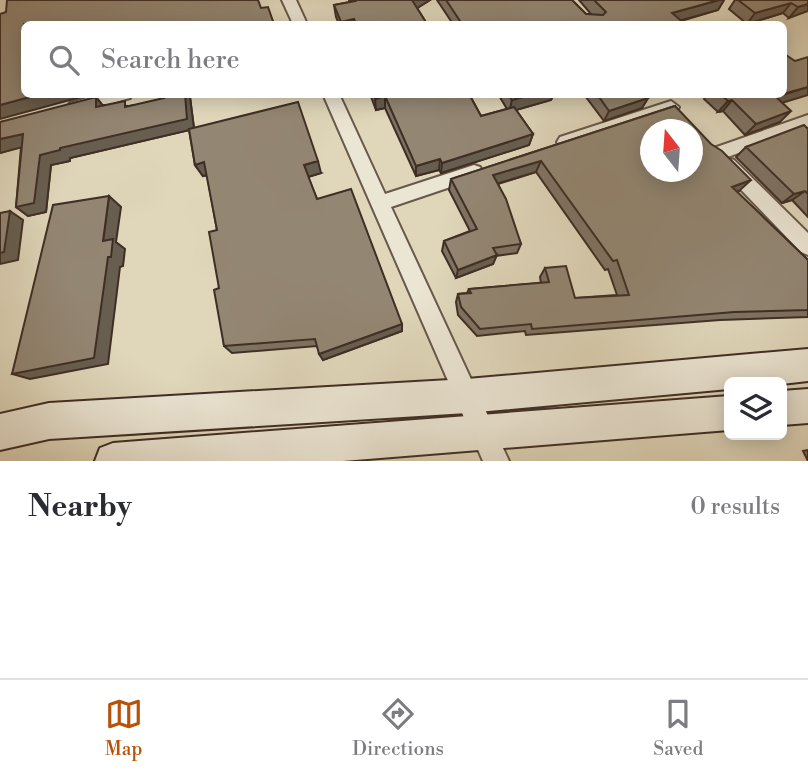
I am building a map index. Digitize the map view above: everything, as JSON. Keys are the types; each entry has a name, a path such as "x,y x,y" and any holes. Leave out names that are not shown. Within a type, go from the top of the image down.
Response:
{"main road":[{"path":"0,432 49,421 467,396 808,365"},
{"path":"787,407 808,405"},
{"path":"113,461 490,447 724,414"}],"street":[{"path":"289,0 299,21"},
{"path":"62,111 109,98"},
{"path":"333,98 490,447"},
{"path":"552,146 670,106"},
{"path":"808,121 712,149 808,246"},
{"path":"380,203 486,168"}],"building":[{"path":"7,0 258,0 261,8 268,7 273,21 21,21 21,98 26,98 0,105 0,14 6,12"},
{"path":"412,0 425,21 341,21 334,5 355,1"},
{"path":"446,0 572,0 586,14 603,15 606,12 594,0 719,0 672,13 681,21 460,21"},
{"path":"738,0 808,0 808,4 798,7 791,3 755,13"},
{"path":"787,56 795,61 808,57 808,87 787,93"},
{"path":"92,98 96,98 96,107 125,101 125,107 164,98 185,98 187,119 40,155 34,203 16,207 23,134 0,139 0,122"},
{"path":"386,98 471,98 481,116 514,107 533,134 442,163 440,159 416,166"},
{"path":"600,98 648,98 609,111"},
{"path":"725,98 777,98 791,111 756,124 732,100"},
{"path":"298,102 318,161 304,165 317,199 351,189 402,324 319,354 315,339 224,346 214,290 219,288 209,232 217,230 204,162 195,165 189,129"},
{"path":"675,106 687,119 640,119 640,182 703,182 703,136 751,180 732,187 808,260 808,310 734,312 532,329 531,324 480,329 461,307 458,294 471,293 469,289 549,282 545,268 566,266 575,298 629,295 617,260 613,261 541,161 493,175 506,199 521,244 493,248 497,255 458,270 444,241 477,229 451,179"},
{"path":"804,125 808,129 808,194 805,191 794,194 746,147"},
{"path":"109,196 103,241 113,239 94,358 12,374 53,205"},
{"path":"10,211 4,252 0,253 0,213"}]}
